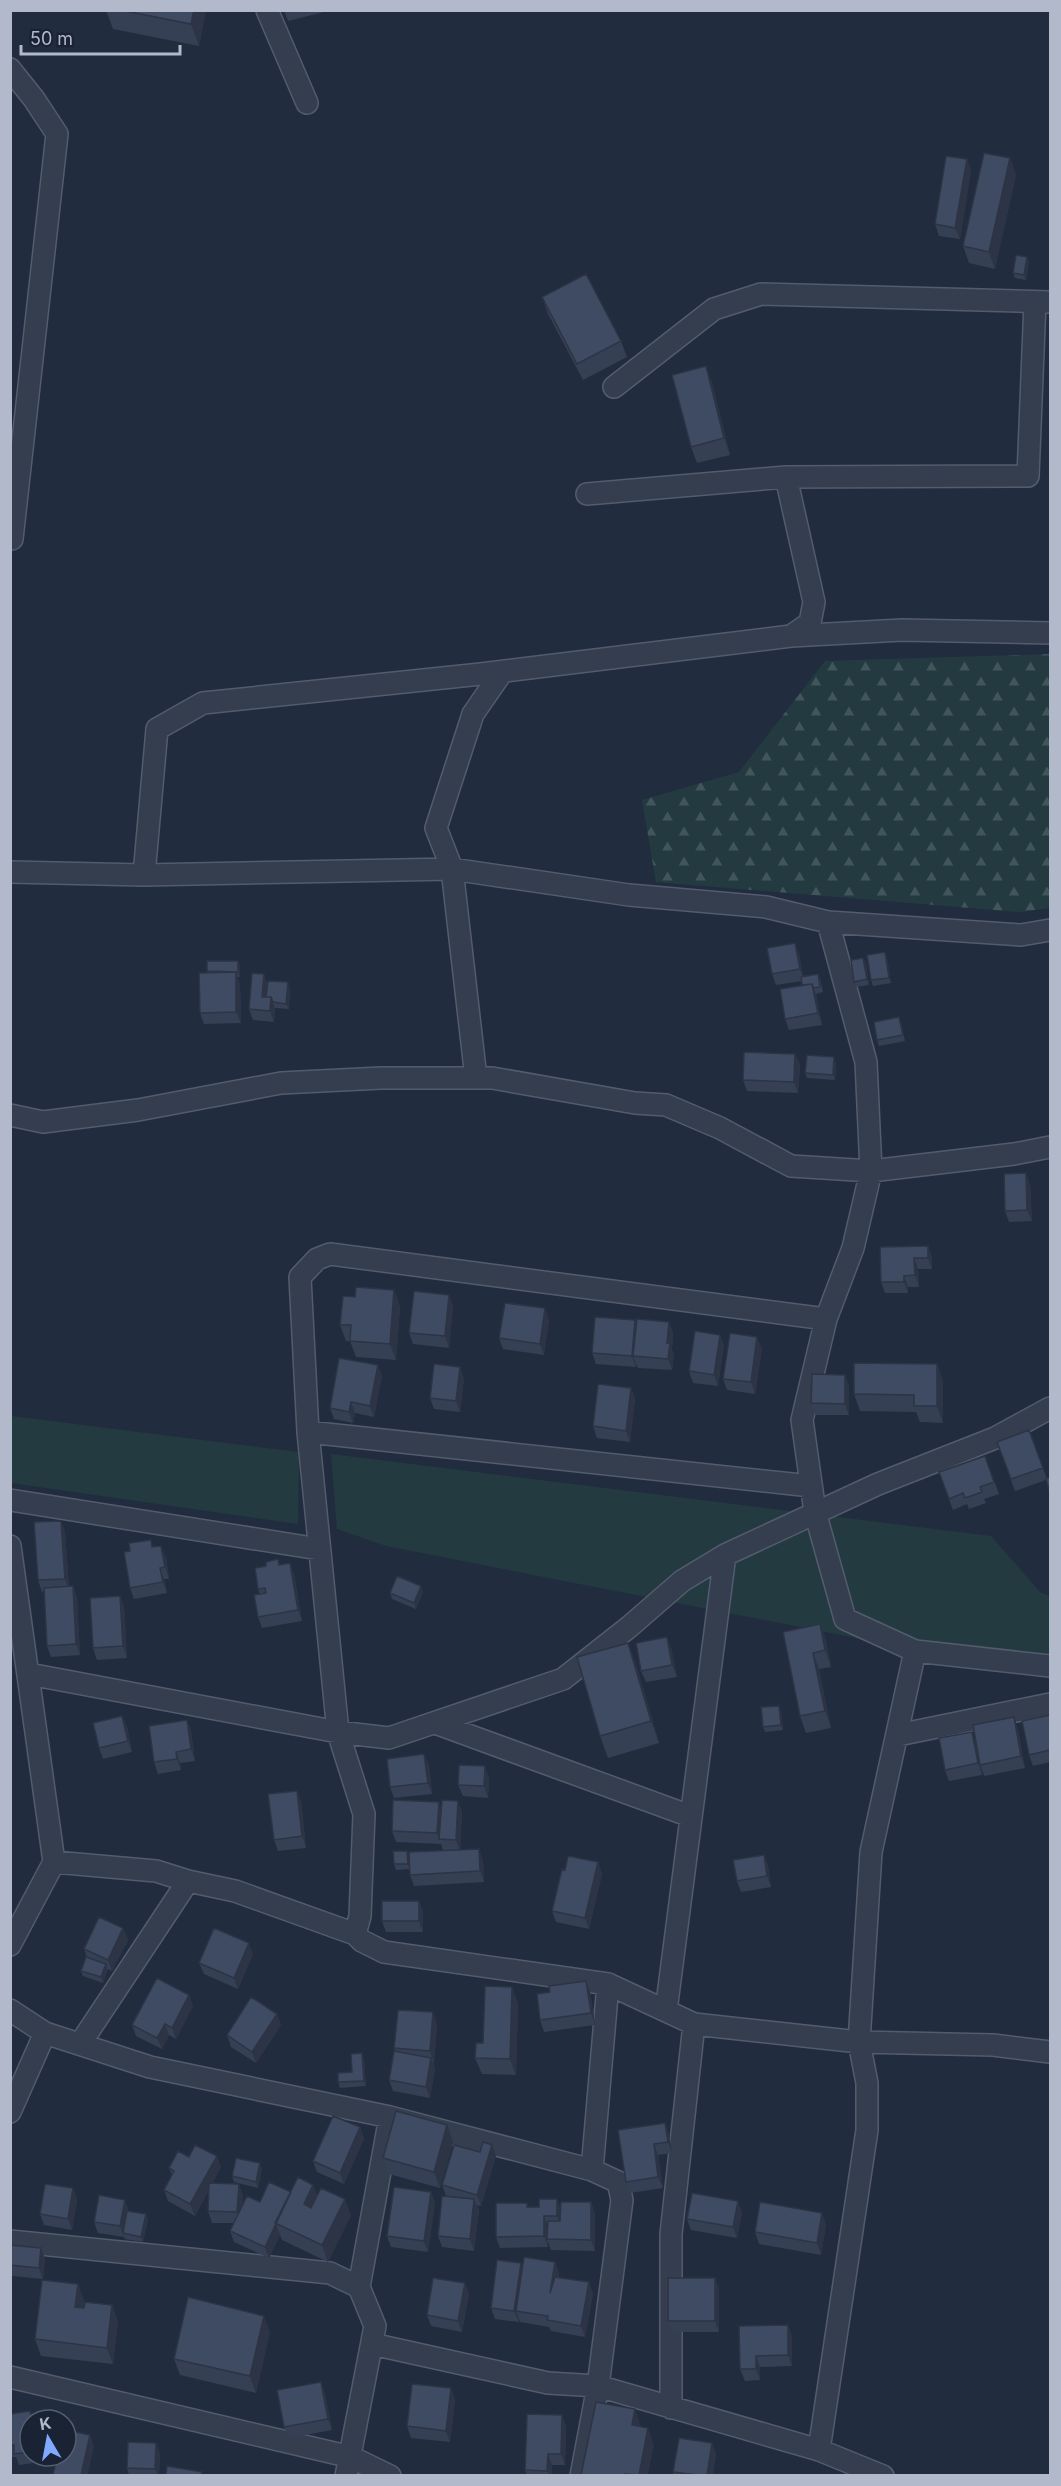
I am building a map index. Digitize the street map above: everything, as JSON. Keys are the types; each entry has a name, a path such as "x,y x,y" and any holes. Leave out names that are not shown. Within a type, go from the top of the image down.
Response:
{"street":[{"path":"267,10 307,103"},
{"path":"10,69 34,99 57,134 12,539"},
{"path":"587,494 786,477 1028,476 1043,302 761,294 714,309 614,387"},
{"path":"786,477 814,602 810,623 791,636"},
{"path":"144,875 157,729 203,703 502,672 791,636 902,630 1050,633"},
{"path":"476,1078 452,869 436,828 473,714 502,672"},
{"path":"10,872 144,875 452,869 629,895 766,907 828,922 1022,935 1050,930"},
{"path":"828,922 866,1062 871,1171 853,1248 826,1319 802,1420 815,1512 845,1619 915,1651 1050,1666"},
{"path":"10,1115 44,1122 138,1110 281,1083 381,1078 492,1078 635,1103 666,1105 720,1128 791,1166 871,1171 1014,1154 1050,1147"},
{"path":"355,1934 360,1916 364,1814 338,1732 308,1432 300,1277 317,1259 330,1254 826,1319"},
{"path":"29,1674 338,1732 389,1738 564,1678 629,1627 682,1581 725,1555 878,1484 995,1438 1050,1408"},
{"path":"308,1432 811,1486"},
{"path":"10,1500 319,1548"},
{"path":"10,1546 54,1862 10,1945"},
{"path":"666,2011 725,1555"},
{"path":"819,2450 867,2130 867,2083 859,2042 871,1852 915,1651"},
{"path":"898,1735 1050,1704"},
{"path":"435,1723 690,1816"},
{"path":"54,1862 156,1871 188,1881 235,1891 355,1934 362,1941 384,1952 608,1984 694,2024 859,2042 993,2045 1050,2052"},
{"path":"80,2044 188,1881"},
{"path":"592,2170 608,1984"},
{"path":"10,2010 45,2033 150,2067 390,2117 592,2170 618,2182 622,2200 598,2386 581,2475"},
{"path":"671,2408 670,2234 694,2024"},
{"path":"10,2112 45,2033"},
{"path":"349,2466 375,2326 359,2287 390,2117"},
{"path":"10,2241 330,2273 359,2287"},
{"path":"372,2344 548,2383 598,2386 819,2450 883,2475"},
{"path":"10,2377 390,2475"}],"green space":[{"path":"1050,654 1050,908 1019,912 656,882 642,800 739,772 825,661"},
{"path":"11,1416 299,1452 298,1524 11,1483"},
{"path":"331,1454 991,1536 1041,1593 1050,1596 1050,1676 386,1546 337,1529"}],"building":[{"path":"120,10 194,10 191,24"},
{"path":"984,153 1010,158 989,252 963,246"},
{"path":"946,156 967,159 955,228 935,224"},
{"path":"1016,255 1027,257 1024,275 1013,273"},
{"path":"586,274 621,341 577,364 542,297"},
{"path":"706,366 724,438 691,447 672,375"},
{"path":"795,943 800,969 772,974 767,948"},
{"path":"885,952 889,978 871,980 867,955"},
{"path":"863,958 867,979 854,982 851,960"},
{"path":"207,961 238,961 238,972 207,971"},
{"path":"236,972 236,1012 200,1013 199,973"},
{"path":"252,973 264,974 262,997 271,997 270,1011 249,1009"},
{"path":"818,974 820,987 814,988 812,984 802,985 801,977"},
{"path":"268,981 288,982 286,1004 273,1002 271,997 266,997"},
{"path":"812,984 818,1013 785,1019 780,989"},
{"path":"899,1017 903,1035 877,1040 874,1022"},
{"path":"744,1052 795,1054 794,1082 743,1080"},
{"path":"807,1055 834,1057 833,1075 805,1073"},
{"path":"1026,1173 1027,1210 1005,1211 1004,1174"},
{"path":"928,1246 928,1258 914,1258 915,1275 904,1276 904,1282 881,1282 880,1247"},
{"path":"356,1287 394,1290 390,1344 350,1341 351,1325 340,1325 343,1296 355,1297"},
{"path":"414,1291 449,1295 445,1336 409,1333"},
{"path":"505,1303 545,1308 540,1344 499,1338"},
{"path":"595,1317 635,1320 632,1356 592,1353"},
{"path":"637,1319 669,1322 668,1359 633,1356"},
{"path":"695,1331 720,1335 714,1375 689,1371"},
{"path":"730,1333 757,1337 751,1382 723,1379"},
{"path":"339,1358 378,1365 370,1406 351,1402 349,1412 330,1408"},
{"path":"854,1363 937,1364 937,1406 914,1406 914,1395 854,1394"},
{"path":"434,1364 460,1367 456,1401 430,1398"},
{"path":"812,1374 845,1375 845,1404 811,1403"},
{"path":"598,1384 631,1388 626,1431 593,1426"},
{"path":"1029,1430 1043,1468 1011,1479 997,1442"},
{"path":"985,1456 994,1482 980,1487 982,1492 965,1498 963,1493 949,1499 939,1472"},
{"path":"1050,1477 1050,1493 1046,1479"},
{"path":"61,1521 65,1579 38,1580 34,1522"},
{"path":"151,1540 152,1547 161,1546 165,1567 160,1568 163,1582 130,1588 124,1552 130,1551 129,1543"},
{"path":"278,1559 279,1565 290,1563 298,1610 258,1617 254,1595 266,1593 265,1588 258,1589 255,1568 266,1566 266,1562"},
{"path":"397,1576 421,1586 414,1603 390,1593"},
{"path":"73,1586 76,1644 47,1646 44,1588"},
{"path":"120,1596 123,1646 93,1648 90,1598"},
{"path":"820,1624 825,1650 813,1653 825,1711 800,1716 783,1632"},
{"path":"667,1637 672,1665 641,1671 636,1643"},
{"path":"628,1643 651,1721 600,1736 577,1657"},
{"path":"779,1706 781,1725 763,1727 761,1707"},
{"path":"1050,1715 1050,1750 1029,1755 1022,1721"},
{"path":"122,1716 128,1741 99,1748 93,1723"},
{"path":"1014,1717 1021,1756 980,1765 973,1725"},
{"path":"187,1720 191,1749 176,1752 177,1759 154,1762 149,1726"},
{"path":"972,1732 978,1763 945,1770 939,1738"},
{"path":"424,1754 428,1783 390,1787 387,1759"},
{"path":"459,1765 485,1766 484,1786 458,1785"},
{"path":"297,1791 302,1836 274,1840 268,1794"},
{"path":"393,1800 439,1802 437,1833 392,1831"},
{"path":"442,1800 458,1801 456,1840 439,1839"},
{"path":"479,1849 480,1871 410,1875 409,1852"},
{"path":"393,1851 407,1851 408,1864 394,1864"},
{"path":"764,1855 767,1876 737,1881 733,1860"},
{"path":"568,1856 598,1862 585,1918 552,1911 562,1869 565,1870"},
{"path":"382,1901 419,1901 419,1921 382,1921"},
{"path":"99,1917 123,1928 108,1960 84,1949"},
{"path":"214,1928 249,1943 234,1978 199,1963"},
{"path":"86,1957 106,1964 101,1977 81,1971"},
{"path":"157,1978 189,1995 172,2028 165,2024 157,2038 132,2025"},
{"path":"586,1981 591,2013 540,2020 537,1994 550,1992 549,1986"},
{"path":"485,1986 512,1987 510,2059 475,2058 476,2043 483,2043"},
{"path":"251,1997 277,2014 252,2052 227,2035"},
{"path":"398,2010 433,2012 430,2051 394,2048"},
{"path":"394,2051 431,2058 426,2087 389,2080"},
{"path":"362,2053 364,2081 338,2082 338,2073 352,2072 351,2054"},
{"path":"396,2111 447,2125 434,2172 383,2158"},
{"path":"333,2116 360,2127 340,2173 313,2161"},
{"path":"665,2123 668,2142 654,2144 658,2177 626,2182 618,2130"},
{"path":"483,2142 492,2145 477,2195 442,2185 454,2145 480,2152"},
{"path":"195,2145 217,2156 190,2204 164,2190 174,2171 169,2168 178,2151 189,2157"},
{"path":"236,2158 260,2163 256,2182 232,2176"},
{"path":"298,2177 313,2185 304,2204 311,2208 321,2188 345,2199 322,2245 275,2223"},
{"path":"269,2182 291,2192 265,2247 230,2231 247,2196 260,2202"},
{"path":"209,2183 239,2184 237,2212 208,2211"},
{"path":"45,2184 73,2188 68,2219 40,2214"},
{"path":"394,2187 431,2192 424,2241 387,2236"},
{"path":"692,2193 738,2201 733,2227 687,2219"},
{"path":"99,2195 125,2200 120,2226 94,2222"},
{"path":"442,2196 474,2199 470,2239 438,2236"},
{"path":"539,2199 557,2199 557,2216 544,2216 544,2236 496,2237 496,2203 527,2203 527,2207 539,2207"},
{"path":"561,2202 591,2202 591,2240 547,2239 548,2221 560,2221"},
{"path":"760,2202 822,2213 817,2243 755,2232"},
{"path":"127,2211 146,2214 141,2237 123,2233"},
{"path":"10,2245 41,2248 39,2268 10,2265"},
{"path":"524,2257 555,2262 550,2293 555,2277 589,2282 581,2326 547,2320 548,2316 516,2311"},
{"path":"497,2260 521,2263 514,2311 491,2308"},
{"path":"433,2278 465,2283 458,2321 427,2315"},
{"path":"668,2278 715,2278 715,2321 668,2321"},
{"path":"42,2280 78,2284 75,2307 84,2308 85,2302 112,2305 107,2348 35,2339"},
{"path":"188,2297 264,2316 250,2376 174,2359"},
{"path":"788,2325 788,2355 756,2356 756,2369 740,2369 739,2326"},
{"path":"321,2382 328,2419 284,2427 277,2390"},
{"path":"412,2384 451,2388 446,2431 407,2426"},
{"path":"596,2402 635,2409 632,2425 648,2428 639,2475 581,2475"},
{"path":"18,2413 18,2454 14,2454 14,2445 10,2446 10,2414"},
{"path":"527,2414 562,2415 561,2454 548,2454 547,2471 525,2470"},
{"path":"78,2432 90,2435 81,2475 53,2475 54,2468 78,2468"},
{"path":"679,2438 712,2443 707,2475 673,2472"},
{"path":"128,2442 156,2443 155,2469 127,2468"},
{"path":"167,2466 202,2472 201,2475 166,2475"}]}
